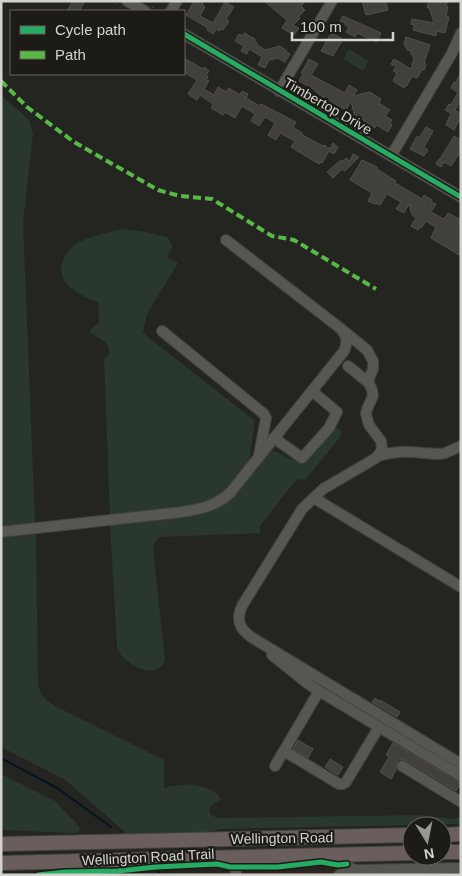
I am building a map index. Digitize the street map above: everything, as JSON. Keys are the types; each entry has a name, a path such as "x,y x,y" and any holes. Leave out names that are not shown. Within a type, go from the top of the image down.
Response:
{"highway":[{"name":"Wellington Road","path":"1,844 402,836"},
{"path":"81,843 82,868"},
{"name":"Wellington Road","path":"4,864 82,868 246,857 402,853"}],"street":[{"path":"279,91 332,1"},
{"path":"124,4 141,10"},
{"path":"391,156 452,53 461,33"},
{"name":"Timbertop Drive","path":"185,35 461,198"},
{"path":"226,240 370,353 373,364 369,384"},
{"path":"1,532 182,512 206,508 219,502 230,493 346,347 345,334 340,328"},
{"path":"162,331 264,414 266,418 258,456"},
{"path":"348,366 369,384 372,390 373,396 366,414 369,425 380,439 382,450 378,456"},
{"path":"274,438 302,458 329,428 337,412 312,391"},
{"path":"461,446 440,454 405,451 378,456 323,489 302,509 239,613 240,625 244,631 257,640 461,764"},
{"path":"314,498 461,587"},
{"path":"257,640 280,662 319,691 461,776"},
{"path":"275,766 319,691"},
{"path":"284,751 341,784 346,782 380,727"},
{"path":"402,766 461,802"},
{"path":"339,854 350,868 356,870 456,870"},
{"path":"236,873 240,862 246,857"},
{"path":"226,858 232,861 236,873"},
{"path":"339,875 350,868"}],"path":[{"path":"111,1 124,4"}],"shaded area":[{"path":"461,868 461,875 179,875 177,873"}],"green space":[{"path":"349,49 369,61 363,71 343,59"},
{"path":"1,95 29,120 33,134 23,222 35,523 1,527"},
{"path":"123,229 167,237 173,246 167,257 178,263 147,314 143,333 255,421 249,462 226,492 210,503 110,517 104,358 109,355 109,351 104,341 90,332 99,323 98,302 83,296 70,287 65,282 61,268 65,255 76,244 95,236"},
{"path":"335,427 342,431 340,437 306,479 296,480 260,526 260,533 161,537 155,542 153,549 165,660 161,667 155,670 148,670 140,669 125,659 117,647 110,524 204,513 217,508 265,451 275,452 292,460 302,462"},
{"path":"36,533 38,684 41,693 48,701 59,708 164,760 164,788 194,785 215,792 221,799 211,806 209,810 210,814 217,818 422,815 430,816 402,816 402,825 221,829 199,834 127,834 64,779 1,747 1,537"},
{"path":"1,774 55,801 77,824 80,829 79,832 1,830"},
{"path":"461,816 461,824 452,824 452,819"}],"building":[{"path":"73,1 85,1 80,10 68,10"},
{"path":"194,1 202,1 205,7 200,16 213,23 225,2 234,7 226,19 229,21 223,30 219,31 216,29 213,34 207,30 208,28 186,15"},
{"path":"264,1 306,1 301,6 305,10 293,25 299,28 294,35 282,28 287,20"},
{"path":"362,1 386,1 388,10 366,15"},
{"path":"429,1 441,3 441,1 448,1 446,16 449,17 445,33 437,31 436,36 413,30 412,19 434,23 430,10 427,7"},
{"path":"343,16 381,33 377,42 357,33 355,37 346,32 349,27 340,21"},
{"path":"244,33 255,39 256,44 265,50 280,46 290,54 285,62 278,58 269,60 265,68 258,65 262,57 249,49 247,54 241,51 244,46 235,41 239,34 243,36"},
{"path":"331,33 343,39 333,56 321,51"},
{"path":"406,37 430,45 424,63 426,64 424,70 422,70 417,78 412,76 404,88 393,81 397,73 393,71 396,67 391,64 394,59 411,69 414,58 411,51 407,50 404,44"},
{"path":"185,59 209,71 206,80 209,81 204,89 214,95 218,87 226,92 229,88 240,95 242,91 248,94 246,98 296,122 293,127 301,134 330,149 333,143 338,147 334,154 329,151 322,163 320,162 319,164 291,147 295,141 280,133 276,140 268,135 275,123 265,117 259,126 251,121 255,114 242,106 235,118 225,112 223,115 211,108 213,104 200,95 197,100 188,94 197,80 185,73"},
{"path":"309,59 318,64 311,75 345,93 349,85 357,90 353,96 370,92 381,99 379,103 390,110 385,116 392,120 390,124 392,125 388,132 377,125 375,128 354,114 351,101 346,110 299,81"},
{"path":"461,73 461,100 455,110 461,114 461,122 459,121 454,130 446,125 451,113 445,110 449,104 451,105 458,92 451,88"},
{"path":"426,127 433,131 424,147 428,150 424,156 410,149 417,136 419,138"},
{"path":"454,136 461,140 459,146 461,151 451,166 444,162 441,167 436,164"},
{"path":"353,154 359,157 345,171 342,169 333,178 327,172 341,160 342,162 346,158 350,161"},
{"path":"362,160 377,167 377,169 396,181 395,183 422,199 424,195 432,200 431,202 436,204 431,212 444,219 448,213 461,220 461,243 459,247 461,251 459,255 431,238 436,227 426,221 418,230 411,226 416,218 412,215 409,204 404,213 396,209 401,202 387,194 380,205 368,201 372,193 350,180"},
{"path":"375,698 400,712 397,717 372,702"},
{"path":"298,740 313,749 308,758 293,749"},
{"path":"393,743 461,783 456,791 403,759 398,760 396,763 396,770 391,779 380,772 389,757 386,755"},
{"path":"330,759 343,767 338,775 325,767"}],"waterway":[{"path":"1,758 57,788 111,827"},
{"path":"155,868 161,875"}],"marked path":[{"path":"1,81 27,107 74,142 158,190 180,196 212,199 272,236 294,240 376,289"}],"cycle path":[{"path":"185,35 461,197"},
{"name":"Wellington Road Trail","path":"38,875 217,864 230,867 278,867 321,862 338,865 347,864"}]}
